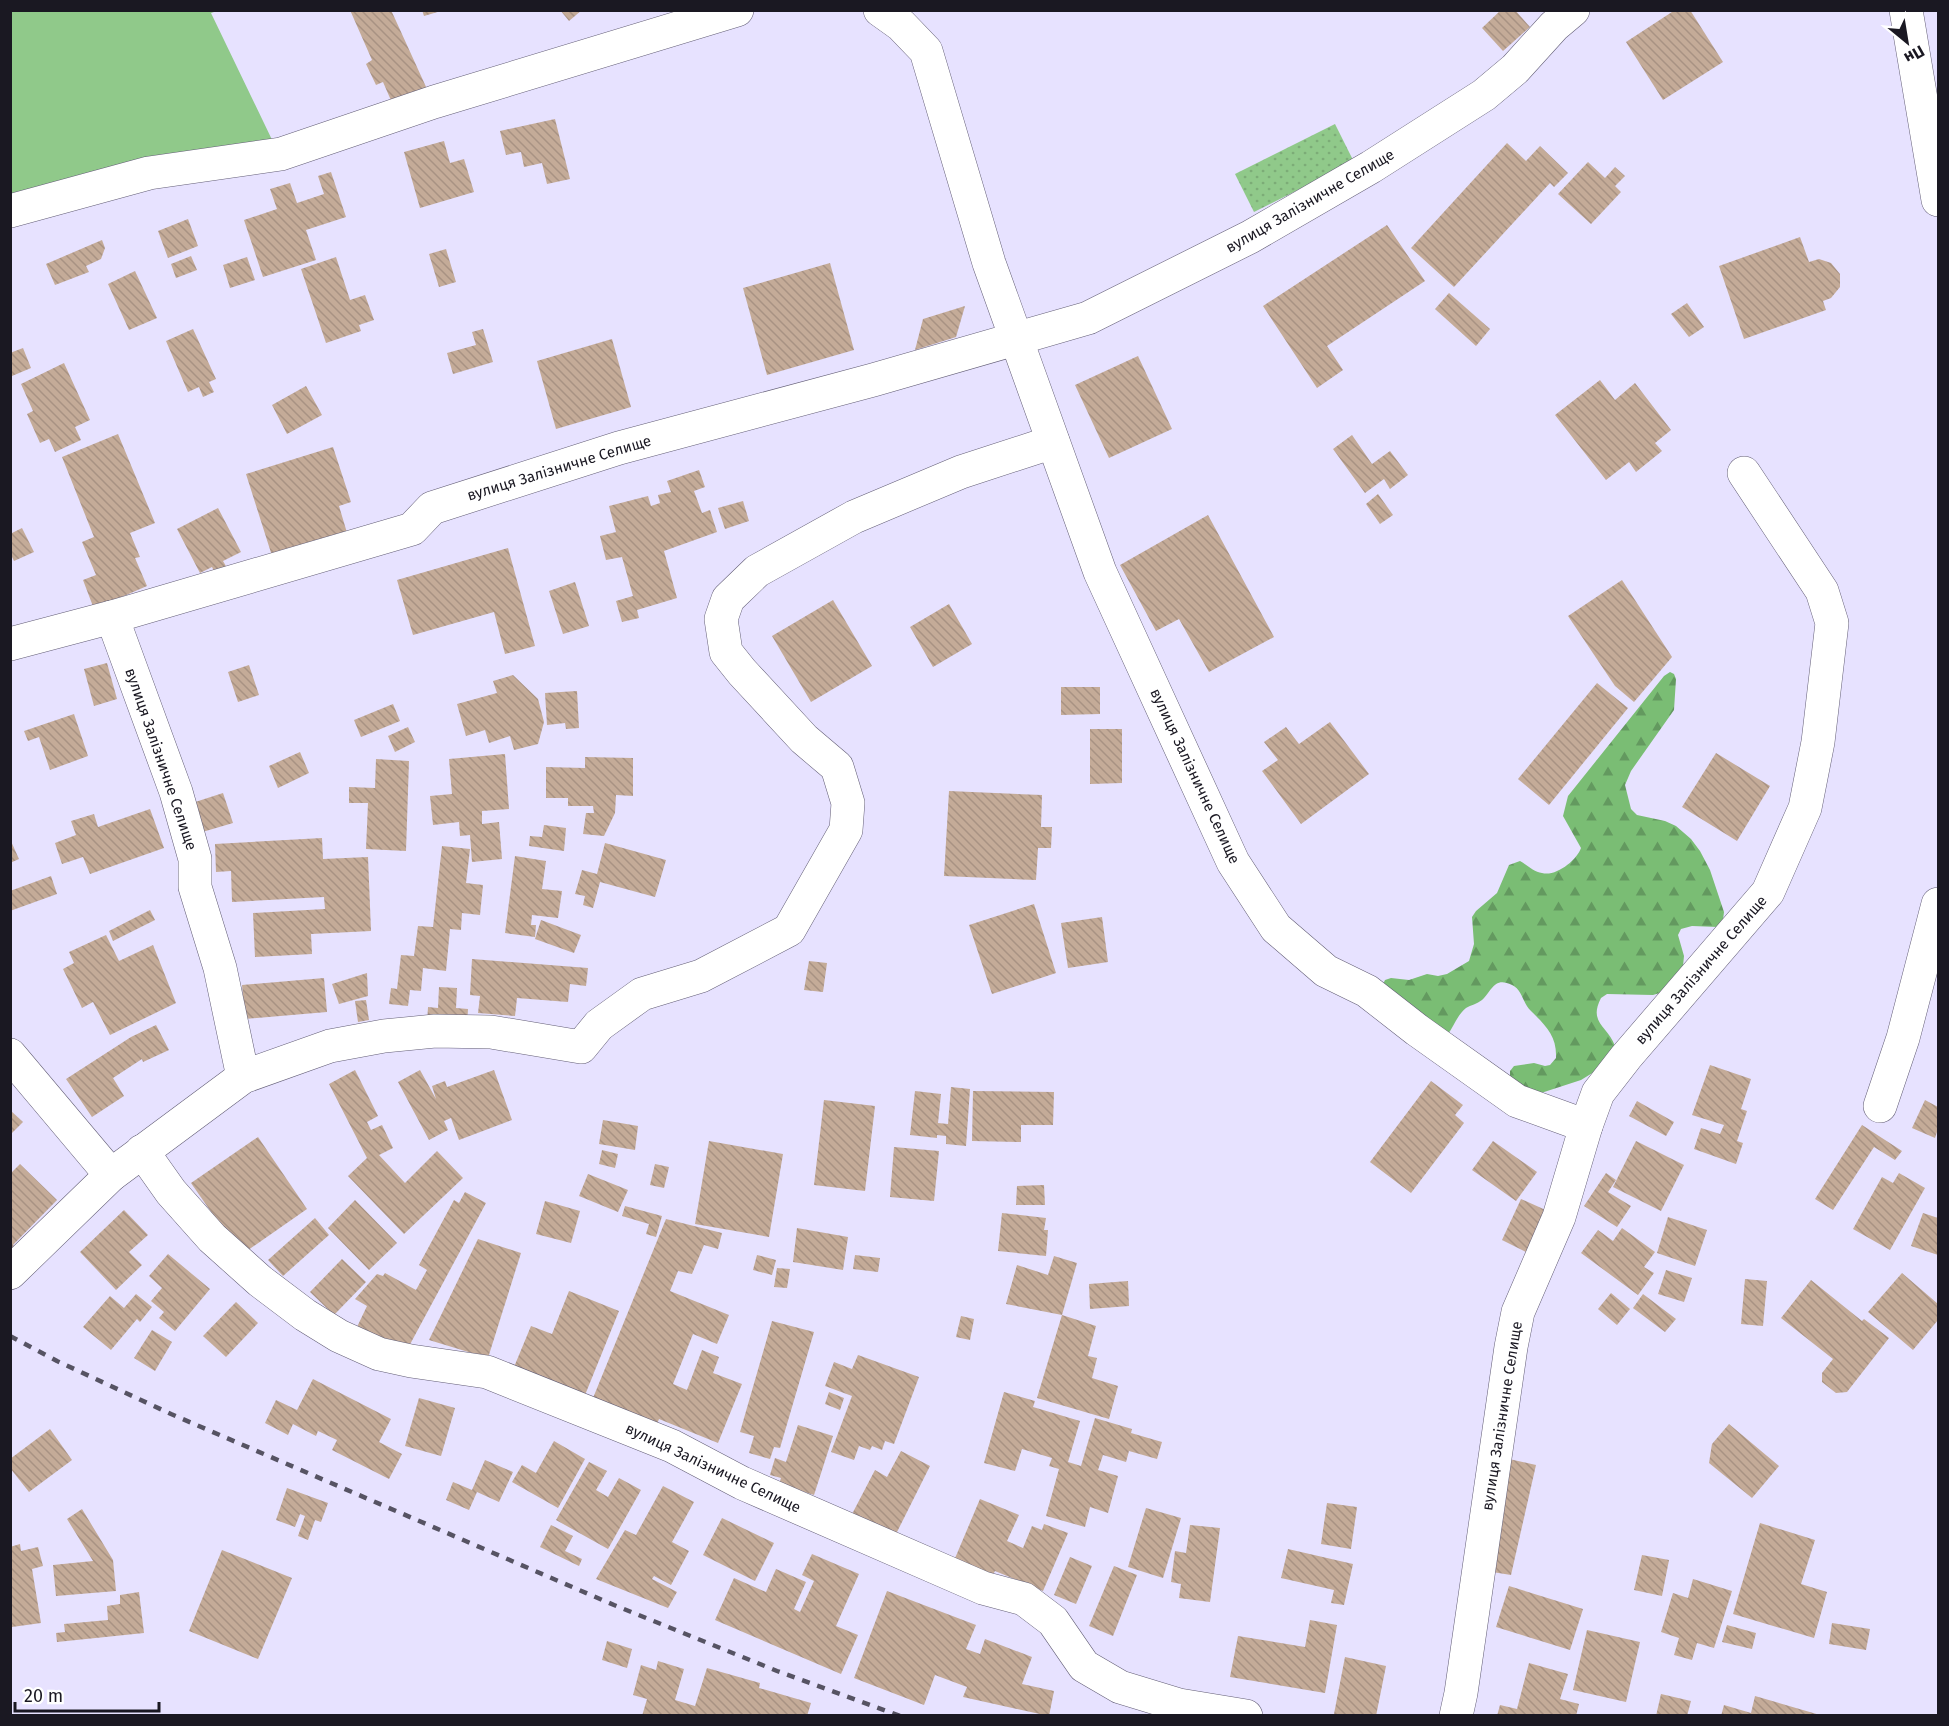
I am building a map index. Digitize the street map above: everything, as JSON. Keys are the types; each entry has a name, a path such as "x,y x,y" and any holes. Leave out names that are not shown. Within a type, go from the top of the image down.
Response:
{"street":[{"path":"10,211 149,173 281,154 434,102 737,10"},
{"name":"вулиця Залізничне Селище","path":"880,10 901,25 926,51 989,263 1100,572 1233,862 1276,928 1326,971 1367,991 1417,1030 1517,1101 1586,1126"},
{"name":"вулиця Залізничне Селище","path":"10,644 112,617 412,529 432,508 620,448 873,380 1088,318 1250,237 1371,167 1484,95 1515,69 1554,26 1573,10"},
{"path":"1906,10 1938,200"},
{"path":"10,1273 111,1175 243,1077 330,1046 384,1035 435,1031 491,1032 581,1047 599,1025 642,994 701,976 789,930 846,830 848,803 837,767 804,739 726,652 721,619 728,599 757,571 854,517 962,472 1053,442"},
{"name":"вулиця Залізничне Селище","path":"1456,1716 1518,1312 1558,1217 1598,1093 1626,1057 1768,892 1805,808 1818,742 1832,623 1822,591 1744,473"},
{"name":"вулиця Залізничне Селище","path":"112,617 176,792 195,859 195,887 220,968 243,1077"},
{"path":"1880,1106 1903,1038 1938,904"},
{"path":"10,1055 111,1175"},
{"name":"вулиця Залізничне Селище","path":"142,1151 171,1192 212,1238 269,1288 305,1315 339,1336 379,1354 487,1372 672,1446 742,1483 950,1574 983,1588 1024,1599 1053,1621 1084,1666 1120,1688 1179,1705 1246,1716"}],"green space":[{"path":"11,11 217,11 211,13 275,146 11,198"},
{"path":"1335,124 1354,162 1254,212 1235,174"},
{"path":"1670,672 1676,679 1674,710 1631,771 1625,785 1631,809 1637,815 1665,821 1676,826 1691,839 1700,851 1710,870 1724,912 1723,920 1718,927 1692,926 1681,929 1678,935 1684,956 1683,966 1663,992 1653,995 1607,994 1601,998 1597,1013 1598,1019 1615,1046 1594,1072 1581,1080 1538,1094 1510,1083 1510,1071 1514,1066 1534,1063 1550,1065 1556,1058 1555,1043 1550,1032 1528,1008 1515,987 1506,983 1497,983 1482,1000 1463,1011 1447,1035 1383,984 1385,980 1391,978 1409,980 1427,974 1438,976 1447,974 1469,961 1474,944 1472,917 1497,893 1509,865 1520,861 1536,871 1548,874 1559,870 1575,858 1581,848 1563,816 1568,796 1664,676"}],"building":[{"path":"350,10 391,10 427,89 393,105 383,82 376,85 366,64 372,60"},
{"path":"422,10 441,10 441,11 424,16"},
{"path":"560,10 582,10 569,21"},
{"path":"1501,10 1515,10 1530,27 1503,51 1482,28"},
{"path":"1675,10 1690,10 1723,62 1663,100 1626,42"},
{"path":"555,119 570,179 547,184 542,163 524,167 521,152 506,155 500,131"},
{"path":"444,141 450,163 464,159 474,192 420,208 404,152"},
{"path":"1507,143 1526,161 1540,146 1568,173 1554,187 1550,183 1454,287 1411,248"},
{"path":"1588,162 1605,178 1615,167 1625,176 1615,186 1621,192 1591,224 1558,194"},
{"path":"331,172 346,217 306,230 316,260 263,277 244,220 277,209 270,189 290,183 297,203 324,194 318,176"},
{"path":"188,219 198,246 168,258 158,231"},
{"path":"1387,225 1425,281 1327,346 1343,370 1317,388 1263,306"},
{"path":"1800,237 1809,262 1819,259 1831,263 1840,274 1840,287 1831,298 1823,301 1826,310 1744,339 1719,266"},
{"path":"102,240 105,248 101,259 86,266 89,272 55,285 46,264"},
{"path":"446,249 456,282 439,287 429,254"},
{"path":"191,256 197,270 176,278 171,264"},
{"path":"247,257 255,280 230,288 223,265"},
{"path":"336,257 350,300 365,295 374,320 359,325 361,331 326,343 301,269"},
{"path":"830,263 854,350 767,375 743,288"},
{"path":"135,271 157,318 129,330 108,284"},
{"path":"1449,293 1490,329 1476,346 1435,309"},
{"path":"1687,303 1704,327 1689,337 1671,314"},
{"path":"965,306 956,337 915,350 923,319"},
{"path":"193,329 216,379 209,382 214,392 203,397 199,387 188,392 166,341"},
{"path":"483,329 493,362 453,374 447,353 476,345 472,332"},
{"path":"612,339 631,407 556,429 537,361"},
{"path":"23,348 31,368 12,376 10,353"},
{"path":"1138,356 1172,429 1109,458 1075,385"},
{"path":"64,363 90,420 75,427 81,440 55,452 49,439 40,443 27,414 33,411 21,384"},
{"path":"1600,380 1615,400 1635,383 1671,430 1655,443 1662,451 1636,472 1629,462 1606,480 1555,415"},
{"path":"306,386 322,415 287,434 272,405"},
{"path":"118,434 155,523 130,533 140,557 135,558 147,586 94,609 83,580 96,575 82,542 94,537 62,457"},
{"path":"1352,435 1372,464 1390,451 1408,475 1390,489 1384,479 1365,493 1333,449"},
{"path":"333,447 351,502 339,506 348,536 273,559 246,474"},
{"path":"699,470 705,487 694,491 702,513 710,510 717,532 664,551 677,598 637,610 639,618 622,622 616,601 633,596 622,557 606,560 600,536 616,532 609,506 648,496 651,506 660,503 658,495 671,492 667,481"},
{"path":"1378,494 1393,515 1380,524 1366,504"},
{"path":"743,501 749,521 725,529 718,508"},
{"path":"218,508 241,552 223,561 230,573 218,579 212,567 200,573 177,529"},
{"path":"1208,515 1274,637 1209,672 1179,619 1156,631 1120,565"},
{"path":"22,528 34,552 14,561 10,557 10,534"},
{"path":"508,548 535,646 505,654 494,612 413,635 397,580"},
{"path":"1622,580 1672,657 1634,702 1615,686 1568,616"},
{"path":"575,582 589,626 563,634 549,591"},
{"path":"833,600 872,666 811,702 772,636"},
{"path":"949,604 972,644 933,667 910,627"},
{"path":"107,663 117,699 94,706 84,669"},
{"path":"249,665 259,695 238,702 228,672"},
{"path":"513,675 538,699 544,722 538,744 514,750 510,736 489,743 485,730 466,736 457,704 497,693 493,681"},
{"path":"1597,683 1628,708 1549,805 1518,779"},
{"path":"1061,687 1100,687 1100,714 1061,715"},
{"path":"577,691 579,728 566,729 565,723 547,725 545,693"},
{"path":"393,704 400,721 361,737 354,720"},
{"path":"74,714 88,756 50,770 39,737 28,741 24,731"},
{"path":"1330,722 1369,774 1301,824 1262,771 1278,760 1264,742 1286,727 1299,744"},
{"path":"408,727 415,742 395,752 388,736"},
{"path":"1090,729 1122,729 1122,783 1090,784"},
{"path":"300,752 309,773 278,788 269,766"},
{"path":"1716,753 1770,786 1737,841 1682,807"},
{"path":"505,754 509,809 482,811 482,824 499,822 502,859 472,862 470,835 460,836 459,822 433,825 430,796 452,794 449,759"},
{"path":"585,757 633,758 633,796 616,795 615,813 604,836 583,834 586,813 594,813 593,806 568,806 568,798 546,798 546,767 585,768"},
{"path":"376,759 409,761 406,851 366,849 368,803 349,803 349,787 375,788"},
{"path":"949,791 1042,795 1041,827 1052,827 1051,848 1038,848 1036,880 944,876"},
{"path":"223,793 233,823 199,833 189,804"},
{"path":"150,809 164,848 90,874 83,857 62,864 55,843 76,835 71,821 94,814 98,827"},
{"path":"544,825 566,828 564,851 529,846 530,836 542,837"},
{"path":"322,838 323,859 368,857 371,931 311,934 312,954 255,957 253,913 325,909 324,897 232,902 231,871 216,872 215,844"},
{"path":"10,839 19,859 10,863"},
{"path":"605,843 666,860 655,897 600,882 593,908 583,905 585,896 575,894 582,870 597,874"},
{"path":"442,846 470,849 466,883 483,885 480,915 462,913 461,930 450,929 446,971 423,968 421,991 410,990 408,1006 389,1004 391,988 397,989 401,955 414,956 418,926 433,927"},
{"path":"515,856 546,861 542,889 562,891 558,918 532,915 531,925 536,925 535,937 505,933"},
{"path":"51,876 57,894 10,911 10,891"},
{"path":"1034,904 1056,973 992,994 969,925"},
{"path":"150,910 155,920 113,941 109,931"},
{"path":"1102,917 1108,962 1068,968 1061,923"},
{"path":"541,920 581,935 574,953 535,939"},
{"path":"106,935 119,961 153,945 176,1003 110,1035 93,1002 82,1008 63,969 74,963 69,952"},
{"path":"472,959 588,968 586,986 570,984 568,1002 517,998 515,1016 478,1013 480,996 470,995"},
{"path":"809,961 827,963 823,992 804,990"},
{"path":"367,973 368,996 339,1004 332,984"},
{"path":"324,978 327,1012 245,1019 242,985"},
{"path":"439,987 457,988 456,1008 468,1009 467,1026 427,1024 428,1007 438,1008"},
{"path":"366,1000 369,1020 358,1022 355,1001"},
{"path":"156,1025 169,1050 143,1062 142,1059 113,1078 124,1096 92,1117 66,1079 131,1037"},
{"path":"1710,1065 1751,1079 1741,1109 1747,1111 1737,1141 1743,1143 1736,1164 1694,1149 1701,1128 1720,1134 1724,1125 1692,1115"},
{"path":"355,1070 378,1116 367,1122 371,1130 382,1125 393,1148 379,1155 405,1183 437,1151 463,1178 404,1234 348,1176 367,1158 329,1084"},
{"path":"420,1070 436,1099 432,1086 445,1081 447,1087 494,1070 512,1120 459,1140 451,1118 444,1121 448,1130 429,1140 398,1082"},
{"path":"1431,1081 1463,1105 1455,1115 1464,1123 1411,1193 1370,1162"},
{"path":"951,1087 970,1089 966,1146 946,1144 946,1136 937,1135 937,1138 910,1135 915,1091 941,1094 938,1123 948,1124"},
{"path":"973,1091 1054,1092 1053,1125 1021,1125 1021,1142 972,1141"},
{"path":"824,1100 875,1106 865,1191 814,1185"},
{"path":"1925,1100 1938,1107 1938,1129 1935,1138 1912,1128"},
{"path":"1637,1101 1674,1122 1666,1136 1629,1116"},
{"path":"10,1110 23,1122 10,1135"},
{"path":"603,1120 638,1126 635,1150 599,1144"},
{"path":"1862,1125 1902,1151 1895,1160 1874,1147 1833,1210 1815,1199"},
{"path":"258,1137 307,1209 241,1255 191,1183"},
{"path":"709,1141 783,1154 769,1237 695,1224"},
{"path":"1493,1141 1537,1172 1516,1201 1472,1170"},
{"path":"1636,1141 1684,1165 1661,1211 1613,1187"},
{"path":"894,1147 939,1151 934,1201 890,1197"},
{"path":"602,1150 618,1154 615,1168 599,1164"},
{"path":"20,1164 57,1200 13,1245 19,1251 10,1259 10,1174"},
{"path":"655,1164 669,1167 664,1188 650,1185"},
{"path":"1606,1173 1616,1180 1608,1192 1631,1206 1617,1227 1584,1206"},
{"path":"1899,1173 1925,1188 1890,1250 1853,1229 1882,1177 1893,1183"},
{"path":"588,1174 628,1190 618,1212 579,1196"},
{"path":"1044,1185 1045,1205 1016,1205 1017,1186"},
{"path":"465,1192 486,1203 407,1350 357,1327 367,1306 355,1299 377,1274 383,1276 385,1273 416,1290 427,1270 419,1265 454,1200 459,1203"},
{"path":"1521,1199 1550,1212 1530,1254 1502,1240"},
{"path":"355,1200 397,1243 369,1270 328,1228"},
{"path":"545,1201 580,1211 571,1243 536,1234"},
{"path":"625,1206 662,1216 656,1237 646,1234 649,1224 622,1216"},
{"path":"124,1210 148,1235 129,1252 142,1265 116,1290 80,1252"},
{"path":"1002,1213 1046,1218 1044,1230 1048,1230 1046,1256 998,1251"},
{"path":"1923,1213 1938,1218 1938,1255 1911,1246"},
{"path":"1668,1217 1707,1230 1695,1266 1657,1253"},
{"path":"315,1218 329,1235 283,1276 268,1260"},
{"path":"666,1219 722,1233 718,1249 704,1245 692,1274 678,1271 670,1291 729,1315 717,1344 693,1334 673,1384 687,1390 702,1350 719,1357 713,1373 742,1384 718,1443 659,1419 657,1424 593,1398"},
{"path":"797,1228 848,1237 843,1270 793,1262"},
{"path":"1622,1228 1655,1252 1644,1267 1654,1273 1638,1295 1581,1253 1598,1230 1613,1241"},
{"path":"478,1239 521,1253 488,1358 429,1340"},
{"path":"168,1254 210,1289 175,1331 159,1318 164,1312 151,1301 162,1288 149,1276"},
{"path":"757,1255 776,1260 772,1275 753,1270"},
{"path":"855,1255 880,1258 878,1272 853,1269"},
{"path":"1054,1256 1077,1263 1062,1315 1006,1304 1017,1265 1048,1275"},
{"path":"342,1259 366,1282 334,1315 310,1292"},
{"path":"777,1268 790,1269 787,1288 774,1287"},
{"path":"1666,1270 1692,1278 1684,1302 1658,1294"},
{"path":"1902,1273 1938,1304 1938,1320 1913,1350 1868,1312"},
{"path":"1745,1279 1767,1281 1763,1326 1741,1324"},
{"path":"1811,1280 1862,1321 1864,1319 1889,1338 1847,1392 1836,1393 1822,1382 1822,1373 1833,1359 1781,1318"},
{"path":"1128,1281 1129,1306 1090,1309 1089,1284"},
{"path":"569,1291 619,1311 585,1395 514,1367 531,1326 552,1334"},
{"path":"1611,1293 1630,1309 1617,1325 1598,1309"},
{"path":"136,1294 152,1307 140,1322 137,1319 111,1350 83,1327 110,1296 124,1308"},
{"path":"1643,1294 1676,1319 1665,1332 1633,1308"},
{"path":"236,1302 258,1323 226,1357 203,1336"},
{"path":"1062,1315 1096,1326 1088,1356 1097,1358 1092,1378 1118,1386 1109,1419 1037,1398"},
{"path":"961,1316 974,1319 970,1340 956,1337"},
{"path":"772,1321 814,1332 780,1448 774,1447 770,1459 749,1453 754,1436 740,1432"},
{"path":"152,1330 172,1342 155,1371 134,1358"},
{"path":"858,1355 919,1377 894,1444 885,1441 882,1450 872,1446 870,1450 859,1446 854,1460 831,1452 852,1396 825,1386 834,1362 852,1369"},
{"path":"313,1379 391,1419 379,1442 402,1454 389,1479 332,1450 337,1440 318,1431 316,1436 293,1424 288,1435 265,1423 276,1400 297,1410"},
{"path":"829,1392 844,1398 840,1410 825,1404"},
{"path":"1004,1392 1035,1401 1033,1407 1080,1421 1068,1462 1081,1466 1095,1418 1132,1429 1131,1433 1162,1442 1157,1459 1129,1451 1126,1462 1103,1455 1098,1470 1118,1476 1108,1513 1090,1507 1085,1527 1046,1516 1059,1469 1049,1466 1052,1458 1022,1449 1015,1471 984,1463"},
{"path":"419,1398 455,1408 441,1456 405,1446"},
{"path":"1729,1424 1779,1466 1752,1498 1709,1463 1712,1444"},
{"path":"798,1425 833,1436 814,1495 779,1484 781,1478 770,1475 775,1458 786,1462"},
{"path":"50,1429 72,1460 29,1492 10,1468 10,1459"},
{"path":"554,1441 585,1459 558,1508 512,1482 522,1465 536,1473"},
{"path":"901,1451 930,1466 894,1538 851,1516 875,1470 887,1477"},
{"path":"1509,1459 1536,1465 1511,1575 1486,1571"},
{"path":"485,1460 513,1472 499,1502 477,1492 469,1510 446,1500 453,1482 472,1490"},
{"path":"589,1462 607,1471 596,1490 608,1497 619,1478 641,1490 608,1549 556,1520"},
{"path":"663,1486 694,1502 672,1542 689,1551 671,1585 654,1576 652,1579 677,1592 668,1608 596,1579 625,1530 636,1535"},
{"path":"287,1488 328,1503 321,1522 315,1520 308,1540 298,1536 305,1516 300,1514 295,1527 276,1520"},
{"path":"980,1499 1019,1515 1007,1541 1023,1548 1032,1526 1042,1530 1044,1524 1068,1533 1043,1591 995,1571 991,1578 953,1563"},
{"path":"1327,1503 1357,1507 1351,1549 1321,1544"},
{"path":"1146,1508 1181,1518 1163,1578 1128,1567"},
{"path":"82,1509 113,1560 116,1591 56,1596 53,1565 93,1561 67,1519"},
{"path":"722,1518 774,1543 755,1581 703,1555"},
{"path":"1760,1523 1815,1540 1801,1584 1827,1592 1814,1638 1733,1614"},
{"path":"551,1525 573,1536 565,1551 582,1559 579,1566 540,1547"},
{"path":"1190,1525 1220,1528 1210,1602 1179,1598 1181,1584 1171,1582 1175,1551 1186,1553"},
{"path":"20,1544 21,1551 38,1547 43,1566 32,1569 41,1623 12,1627 10,1547"},
{"path":"1288,1549 1353,1564 1344,1605 1331,1603 1334,1590 1281,1578"},
{"path":"222,1550 292,1578 258,1659 189,1631"},
{"path":"812,1554 859,1574 836,1626 858,1635 841,1674 715,1620 734,1578 766,1592 776,1569 806,1582 794,1609 800,1612 814,1581 802,1575"},
{"path":"1642,1555 1669,1560 1662,1596 1634,1590"},
{"path":"1070,1557 1092,1566 1076,1604 1054,1595"},
{"path":"1114,1566 1137,1575 1113,1636 1089,1626"},
{"path":"1693,1579 1732,1591 1714,1648 1697,1643 1692,1660 1674,1655 1679,1638 1661,1632 1673,1593 1688,1598"},
{"path":"1509,1586 1583,1609 1570,1650 1496,1627"},
{"path":"887,1591 976,1625 966,1649 980,1654 985,1639 1032,1657 1022,1684 1054,1691 1049,1716 963,1697 967,1687 935,1675 924,1705 854,1678"},
{"path":"139,1592 144,1633 57,1642 56,1633 65,1632 64,1624 108,1620 107,1606 120,1604 120,1595"},
{"path":"1310,1620 1337,1625 1325,1693 1230,1677 1238,1636 1305,1647"},
{"path":"1832,1623 1870,1629 1866,1650 1829,1644"},
{"path":"1727,1625 1756,1633 1752,1649 1722,1642"},
{"path":"1587,1630 1640,1642 1626,1702 1573,1690"},
{"path":"607,1641 632,1649 627,1668 602,1660"},
{"path":"1345,1657 1386,1666 1376,1716 1334,1714"},
{"path":"658,1661 684,1669 675,1700 695,1706 707,1668 760,1683 759,1688 811,1703 807,1716 642,1716 647,1699 633,1695 641,1665 656,1670"},
{"path":"1529,1663 1568,1674 1560,1699 1579,1704 1576,1716 1497,1716 1500,1705 1517,1709"},
{"path":"1661,1694 1691,1701 1687,1716 1656,1716"},
{"path":"1755,1696 1820,1716 1721,1716 1724,1705 1751,1713"}],"railway":[{"path":"10,1336 57,1361 171,1414 614,1605 777,1671 900,1716"}]}
